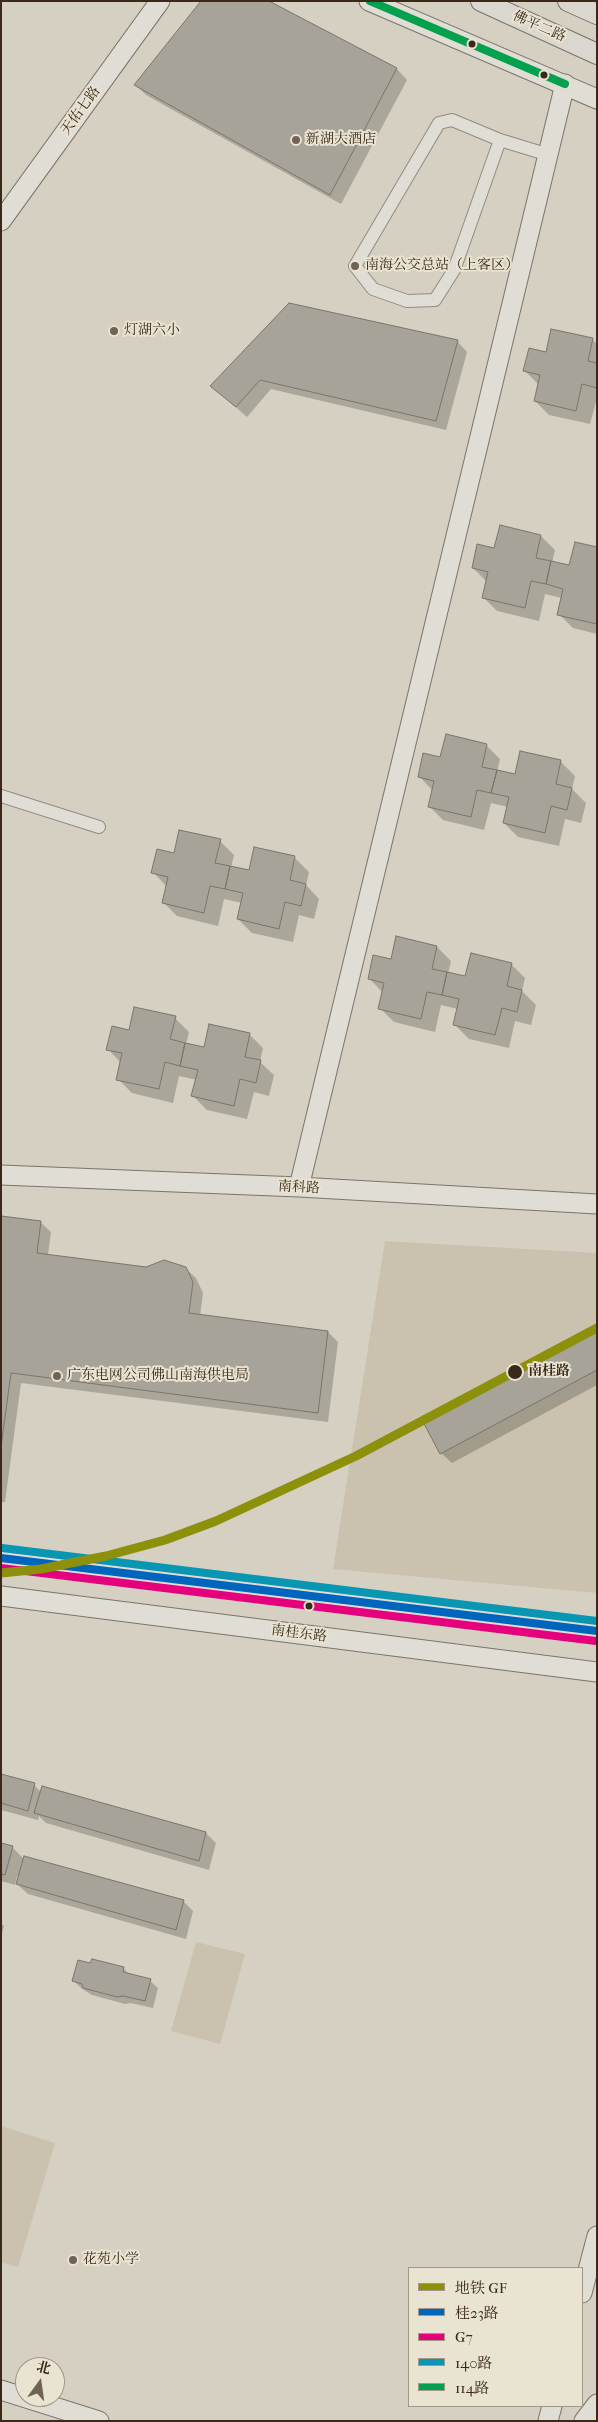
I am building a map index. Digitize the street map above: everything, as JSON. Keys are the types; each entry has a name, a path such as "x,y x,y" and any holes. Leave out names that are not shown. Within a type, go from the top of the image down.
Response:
{"main road":[{"name":"佛平二路","path":"481,1 597,54"},
{"path":"568,1 597,14"}],"street":[{"name":"天佑七路","path":"1,221 160,1"},
{"path":"369,1 597,99"},
{"path":"299,1187 565,84"},
{"path":"500,140 454,270 435,300 407,301 373,289 354,266 438,123 452,120 500,140 549,155"},
{"path":"1,796 99,827"},
{"name":"南科路","path":"1,1175 299,1187 597,1204"},
{"path":"1,1558 597,1631"},
{"name":"南桂东路","path":"1,1596 597,1672"},
{"path":"583,2289 597,2236"},
{"path":"1,2390 99,2421"},
{"path":"584,2421 597,2404"},
{"path":"548,2421 552,2407"}],"shaded area":[{"path":"385,1241 597,1253 597,1593 333,1569"},
{"path":"196,1942 245,1954 220,2044 171,2031"},
{"path":"1,2126 55,2143 18,2267 1,2262"}],"building":[{"name":"新湖大酒店","path":"201,1 269,1 397,68 330,195 134,85"},
{"path":"289,303 458,340 436,421 260,380 236,407 210,386"},
{"path":"551,329 593,338 588,361 597,363 597,388 582,384 576,411 534,401 540,375 523,371 529,348 546,352"},
{"path":"500,525 541,535 536,558 551,561 546,584 531,581 525,608 482,598 488,572 472,568 477,544 494,548"},
{"path":"575,542 597,547 597,624 557,615 563,589 546,584 551,561 569,565"},
{"path":"446,734 487,744 482,767 497,770 491,793 477,790 471,817 428,807 434,781 418,777 423,753 440,757"},
{"path":"520,751 561,760 556,784 572,788 567,810 551,806 545,833 503,823 509,797 491,793 497,770 515,774"},
{"path":"179,830 221,839 215,863 230,866 225,889 210,886 204,913 162,903 168,877 151,873 157,849 174,853"},
{"path":"254,847 295,856 290,880 306,884 301,906 285,902 279,929 237,919 243,893 225,889 230,866 249,870"},
{"path":"396,936 437,946 432,969 447,972 442,995 427,992 421,1019 378,1009 384,983 368,979 373,955 391,959"},
{"path":"471,953 512,963 507,986 522,990 517,1012 502,1008 495,1035 453,1025 459,999 442,995 447,972 465,976"},
{"path":"134,1007 176,1016 170,1039 185,1043 180,1066 165,1062 159,1089 116,1080 122,1053 106,1050 112,1026 129,1030"},
{"path":"209,1024 250,1033 245,1057 261,1060 256,1083 240,1079 234,1106 191,1096 198,1070 180,1066 185,1043 204,1047"},
{"path":"1,1216 41,1221 37,1253 146,1267 164,1260 186,1267 193,1282 189,1313 328,1331 318,1413 11,1373 1,1447"},
{"name":"南桂路","path":"597,1324 597,1370 440,1454 421,1418"},
{"path":"1,1774 35,1783 28,1811 1,1803"},
{"path":"42,1786 206,1832 199,1861 34,1813"},
{"path":"1,1843 13,1846 5,1875 1,1874"},
{"path":"24,1856 184,1900 176,1930 16,1884"},
{"path":"92,1959 124,1967 123,1972 151,1979 145,2001 123,1996 117,1997 83,1988 82,1984 72,1981 78,1960 90,1963"}],"metro line":[{"name":"GF","path":"1,1573 41,1569 106,1556 165,1540 216,1521 356,1456 597,1328"}],"transit line":[{"name":"114路","path":"370,1 565,84"},
{"name":"140路","path":"2,1548 597,1621"},
{"name":"桂23路","path":"1,1558 597,1631"},
{"name":"G7","path":"1,1568 596,1641"}],"place":[{"name":"新湖大酒店","path":"296,140"},
{"name":"南海公交总站（上客区）","path":"355,266"},
{"name":"灯湖六小","path":"114,331"},
{"name":"南桂路","path":"515,1372"},
{"name":"广东电网公司佛山南海供电局","path":"57,1376"},
{"name":"花苑小学","path":"73,2260"}]}
